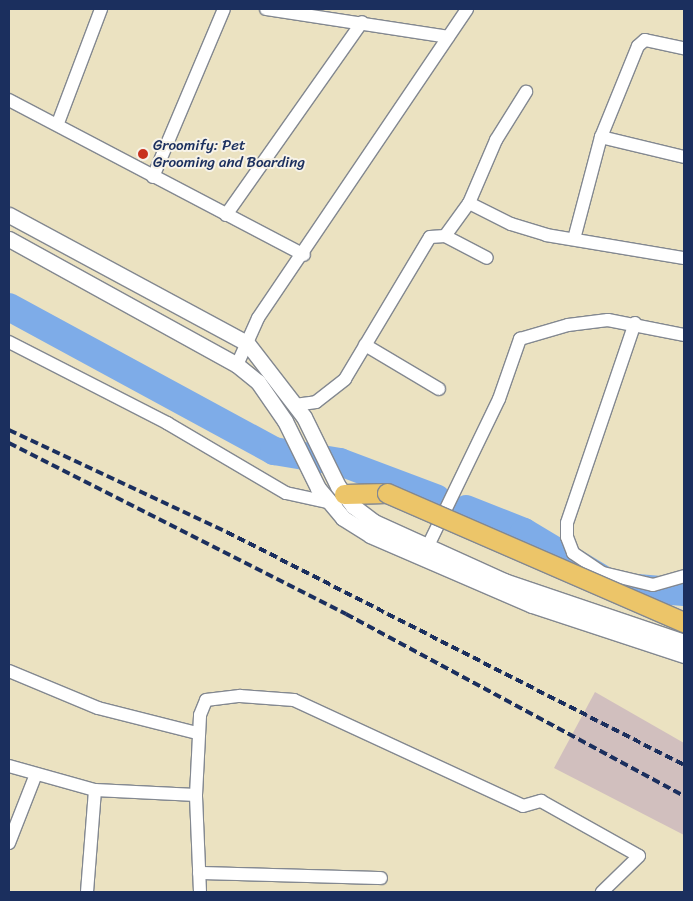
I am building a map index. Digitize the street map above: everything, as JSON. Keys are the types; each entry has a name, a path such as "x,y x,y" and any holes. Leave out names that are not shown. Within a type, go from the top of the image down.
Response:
{"main road":[{"path":"341,497 387,493 684,622"}],"street":[{"path":"58,123 101,9"},
{"path":"153,177 224,9"},
{"path":"266,9 362,22 448,37"},
{"path":"237,364 258,318 304,255 467,9"},
{"path":"226,215 362,22"},
{"path":"574,239 601,137 640,42 684,48"},
{"path":"445,236 468,203 496,140 526,92"},
{"path":"9,100 58,123 153,177 304,255"},
{"path":"601,137 684,157"},
{"path":"468,203 510,224 574,239 684,258"},
{"path":"9,215 247,343 304,417 341,497 343,518 408,555 600,630 684,655"},
{"path":"295,405 316,402 337,389 430,237 445,236 487,258"},
{"path":"9,240 237,364 258,382 286,421 318,488 341,497 394,534 513,584 684,642"},
{"path":"635,323 567,523 567,537 573,553 604,573 653,585 684,576"},
{"path":"427,548 499,398 520,339 568,325 635,323 684,335"},
{"path":"9,342 167,423 286,493 341,497"},
{"path":"365,346 439,389"},
{"path":"9,671 98,708 197,732"},
{"path":"200,892 196,795 197,732 206,700 240,696 294,700 523,806 542,801 639,856 602,892"},
{"path":"9,766 95,790 196,795"},
{"path":"9,843 36,774"},
{"path":"87,892 95,790"},
{"path":"199,873 382,878"}],"shaded area":[{"path":"595,692 684,743 684,835 554,768"}],"waterway":[{"path":"9,307 274,451 340,462 436,498"},
{"path":"466,509 524,532 614,586 684,592"}],"railway":[{"path":"9,430 227,532 684,765"},
{"path":"9,443 346,614 684,796"}],"place":[{"name":"Groomify: Pet Grooming and Boarding","path":"143,154"}]}
